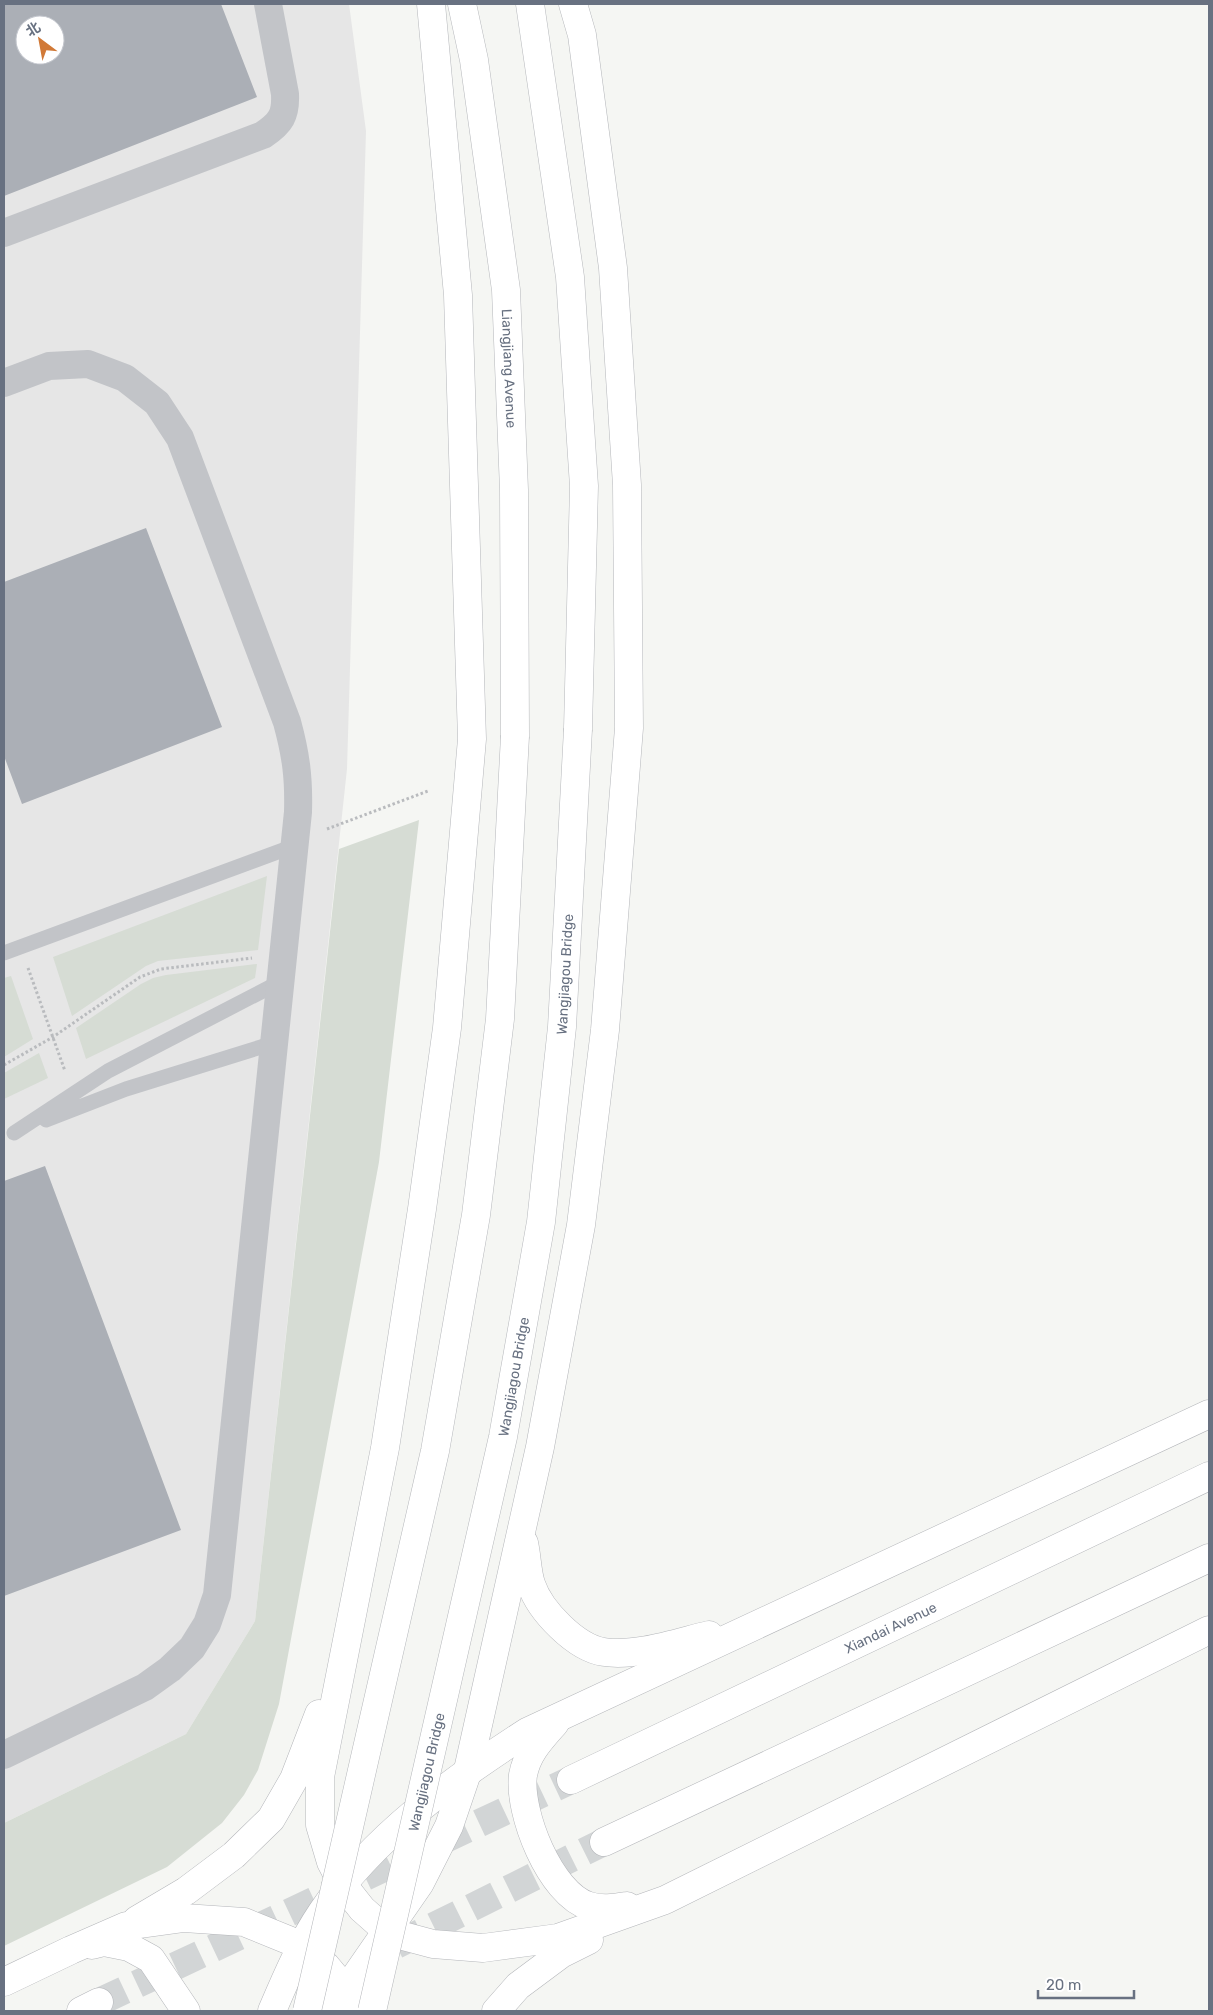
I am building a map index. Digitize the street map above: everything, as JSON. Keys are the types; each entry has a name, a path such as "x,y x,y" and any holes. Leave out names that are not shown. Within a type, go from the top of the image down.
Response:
{"main road":[{"path":"430,4 458,295 472,739 447,1028 422,1209 385,1448 320,1777 320,1825 331,1862 343,1884 362,1909 388,1932 433,1944 483,1948 558,1938 665,1900"},
{"name":"Liangjiang Avenue","path":"307,2011 435,1451 476,1216 500,1019 515,736 514,490 506,290 474,60 462,4"},
{"name":"Wangjiagou Bridge","path":"372,2011 503,1437 541,1222 562,1027 578,729 584,486 570,277 530,4"},
{"path":"325,2011 353,2001 388,1932 420,1883 449,1826 468,1770 540,1447 581,1225 606,1030 629,728 627,485 613,268 582,35 573,4"},
{"path":"272,2011 303,1946 321,1914 343,1884 374,1851 422,1806 468,1770 527,1732 771,1620 1209,1414"},
{"name":"Xiandai Avenue","path":"571,1780 1209,1476"},
{"path":"522,1530 532,1585 549,1615 575,1640 604,1652 645,1651 771,1620"},
{"path":"604,1842 1209,1558"},
{"path":"496,2011 518,1986 561,1954 665,1900 1209,1630"},
{"path":"4,1982 126,1926 186,1891 234,1855 271,1819 294,1779 346,1642"},
{"path":"560,1717 531,1752 524,1774 522,1796 530,1824 546,1862 558,1882 572,1898 588,1906 607,1909 665,1900"},
{"path":"126,1926 184,1918 244,1922 303,1946 326,1966 353,2001"},
{"path":"71,1950 104,1942 129,1947 151,1959 186,2011"}],"street":[{"path":"4,233 263,135 274,128 282,118 285,100 268,4"},
{"path":"4,383 49,366 88,364 124,378 157,403 180,438 289,731 299,778 298,812 217,1595 207,1624 192,1648 170,1669 145,1687 4,1755"}],"lane":[{"path":"4,953 294,846"},
{"path":"9,1136 108,1071 280,982"},
{"path":"9,1136 126,1089 274,1043"}],"path":[{"path":"327,829 428,791"},
{"path":"4,1065 53,1037 140,977 161,969 261,957"},
{"path":"26,963 66,1073"}],"shaded area":[{"path":"4,4 349,4 366,131 347,769 255,1621 186,1734 4,1823"},
{"path":"419,820 379,1162 279,1704 258,1770 244,1795 222,1823 167,1867 4,1946 4,1823 186,1734 255,1621 339,849"},
{"path":"267,876 258,950 158,961 146,966 72,1016 53,957"},
{"path":"257,964 255,978 86,1059 76,1028 141,984 153,978 166,975"},
{"path":"11,976 33,1039 4,1057 4,978"},
{"path":"39,1053 48,1078 4,1099 4,1073"}],"building":[{"path":"4,4 221,4 257,97 4,196"},
{"path":"146,528 222,727 22,804 4,756 4,582"},
{"path":"45,1166 181,1530 4,1596 4,1181"}],"tunnel":[{"path":"99,2002 571,1780"},
{"path":"396,1945 604,1842"}]}
